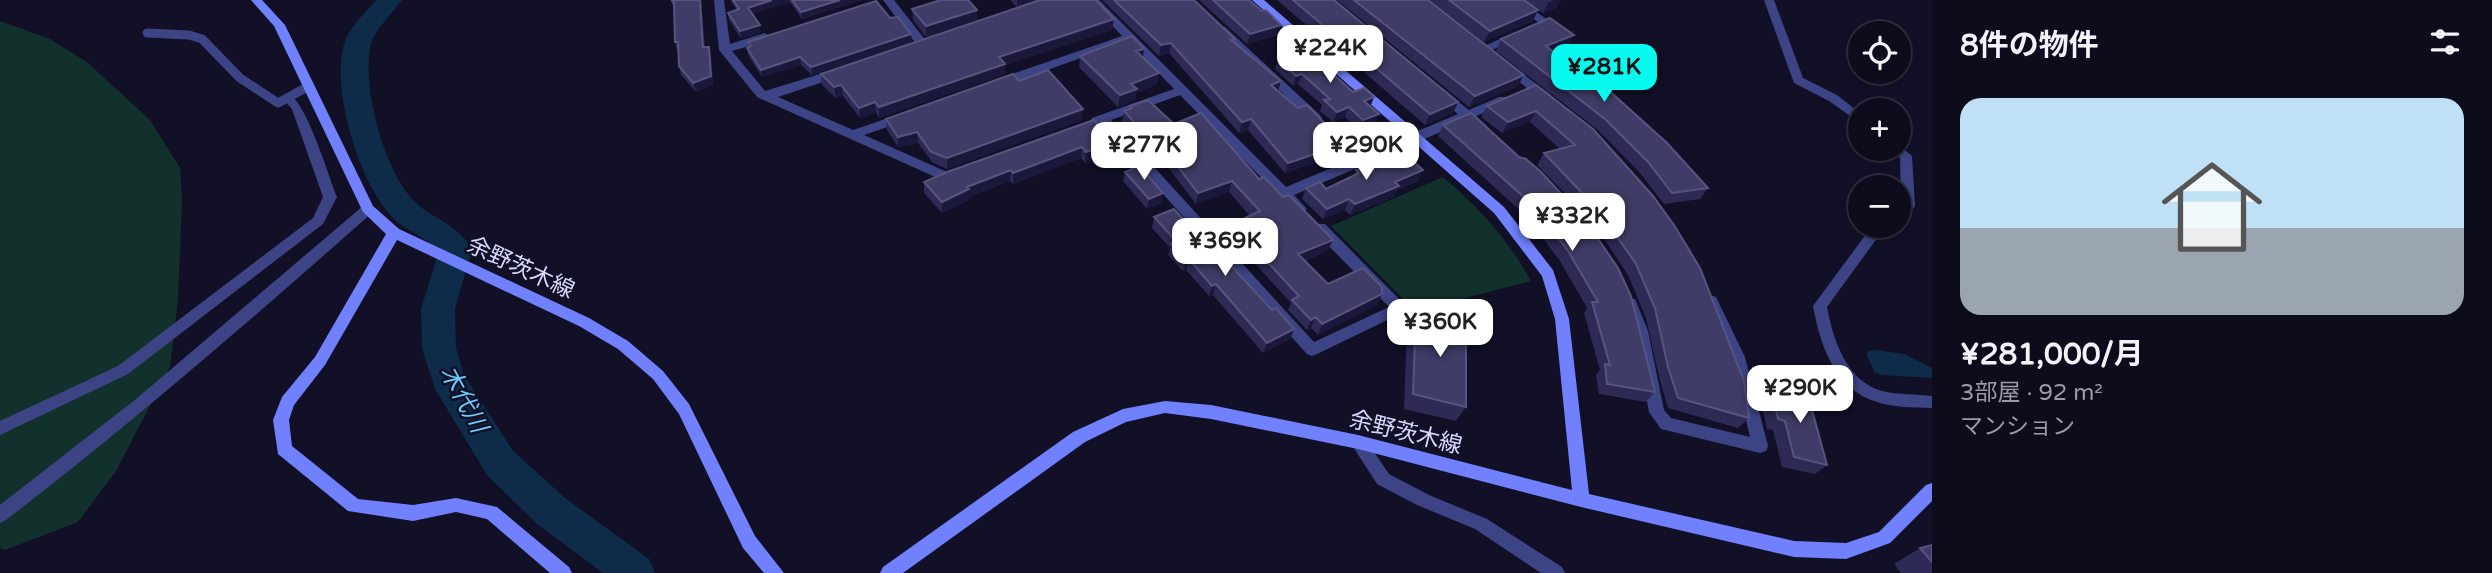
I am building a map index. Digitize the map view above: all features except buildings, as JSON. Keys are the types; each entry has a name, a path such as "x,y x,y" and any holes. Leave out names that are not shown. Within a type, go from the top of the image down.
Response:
{"main road":[{"name":"余野茨木線","path":"256,0 279,25 368,209 394,233 584,322 624,345 658,375 684,409 749,542 775,573"},
{"path":"1257,0 1499,210 1548,274 1562,319 1581,500"},
{"path":"394,233 320,361 287,402 281,420 284,449 354,506 413,513 456,505 491,512 563,573"},
{"name":"余野茨木線","path":"889,573 1079,438 1123,416 1165,407 1358,442 1581,500 1794,549 1846,551 1884,538 1932,490"}],"street":[{"path":"719,0 725,50 761,94 947,177 973,167"},
{"path":"870,4 886,0 930,43 911,49"},
{"path":"1093,0 1399,308 1312,350 1096,121 1182,90"},
{"path":"1513,0 1546,23 1533,28"},
{"path":"1769,0 1798,80 1833,98 1848,110"},
{"path":"1209,19 1362,160"},
{"path":"725,50 778,33"},
{"path":"1484,50 1521,34"},
{"path":"985,88 1129,37"},
{"path":"1474,41 1523,91 1553,103"},
{"path":"768,96 846,70"},
{"path":"1437,90 1497,140"},
{"path":"1285,193 1523,91"},
{"path":"0,428 123,370 317,221 330,198 298,108 288,98"},
{"path":"854,134 920,111"},
{"path":"0,515 69,463 196,358 368,209"},
{"path":"1870,238 1820,306 1823,326 1839,362 1854,383 1877,396 1932,402"},
{"path":"1624,291 1641,331 1657,412 1666,424 1760,446 1738,357 1705,287"},
{"path":"1358,442 1384,479 1423,500 1481,524 1556,573"}],"lane":[{"path":"147,33 189,35 202,39 240,78 263,96 278,103 309,86"}],"green space":[{"path":"0,21 50,39 88,63 150,120 180,168 182,200 178,299 170,367 116,471 78,522 5,550 0,548"},
{"path":"1443,177 1492,225 1513,251 1531,281 1415,311 1331,226"}],"water":[{"path":"1868,351 1904,354 1932,368 1932,378 1875,373 1867,356"}],"waterway":[{"name":"木代川","path":"389,0 360,37 355,60 355,81 372,154 392,195 409,214 443,235 456,249 438,309 439,348 448,379 500,463 551,511 635,573"}]}
